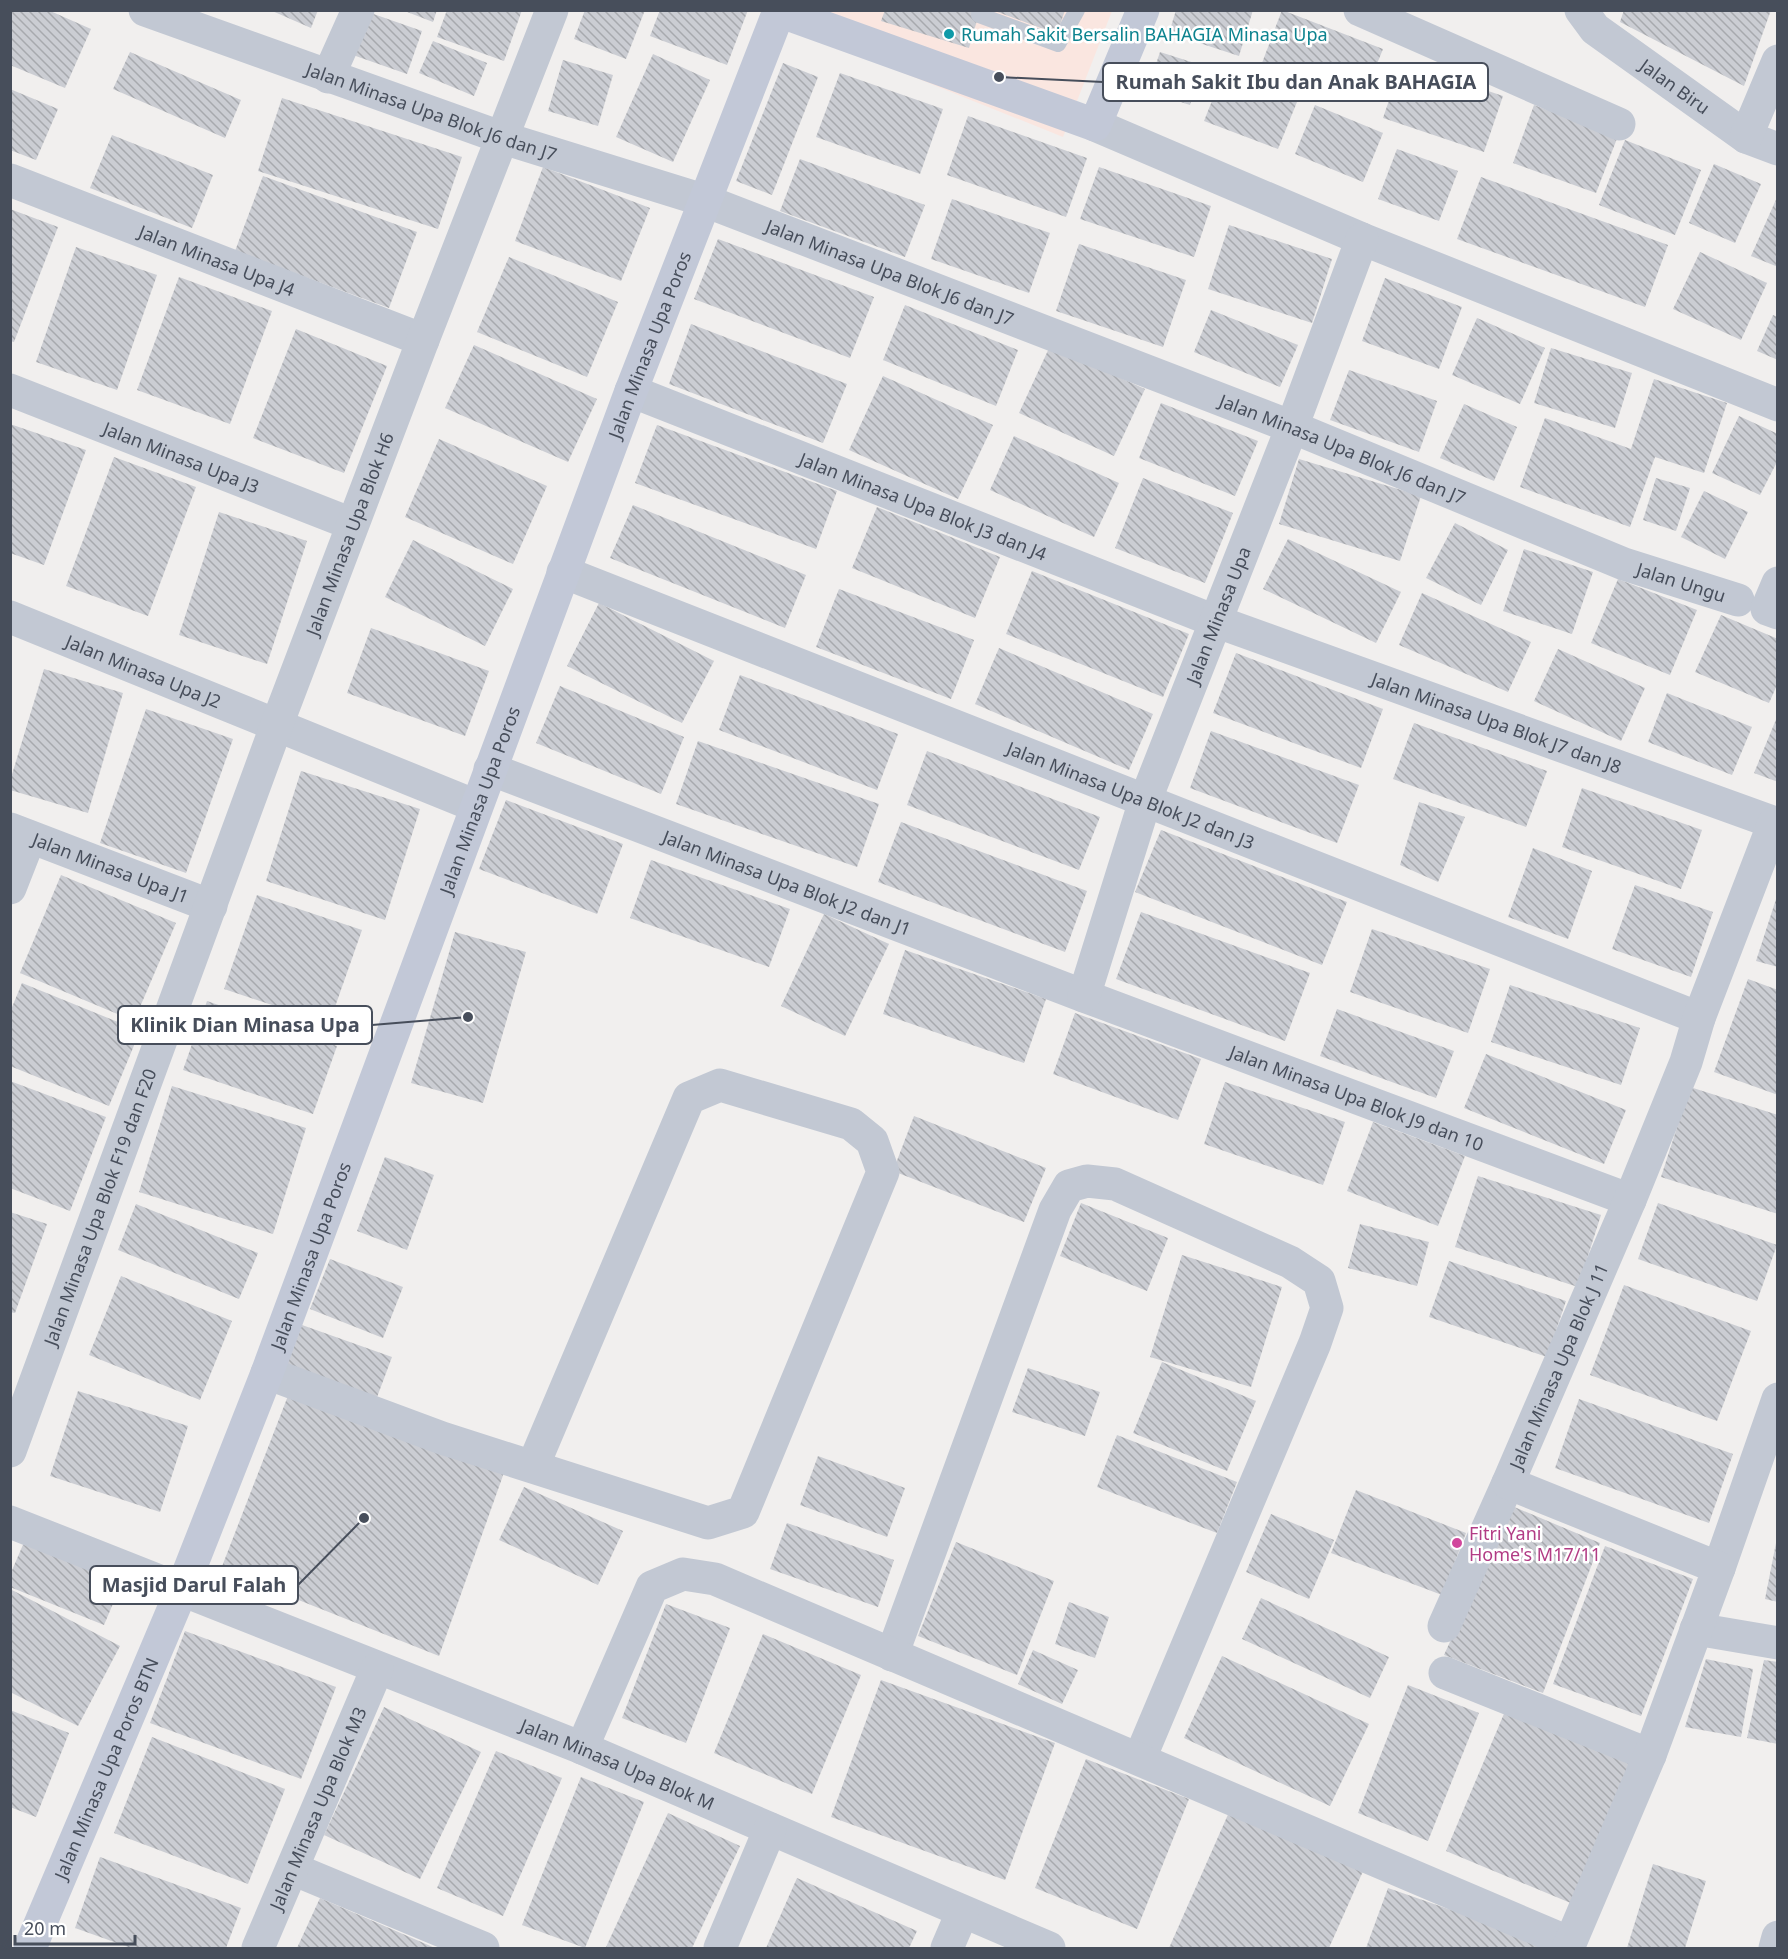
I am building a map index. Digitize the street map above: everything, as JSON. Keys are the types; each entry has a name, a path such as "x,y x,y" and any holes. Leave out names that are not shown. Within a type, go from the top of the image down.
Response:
{"street":[{"path":"328,77 358,10"},
{"name":"Jalan Minasa Upa Blok H6","path":"276,727 352,524 552,10"},
{"path":"1095,125 1143,10"},
{"name":"Jalan Biru","path":"1581,10 1595,29 1746,137 1778,149"},
{"path":"779,11 1095,125 1362,239 1778,405"},
{"name":"Jalan Minasa Upa Poros","path":"183,1589 267,1373 703,200 779,11"},
{"path":"1364,11 1619,124"},
{"name":"Jalan Minasa Upa Blok J6 dan J7","path":"151,12 503,138 703,200 1292,427 1624,564"},
{"path":"1746,137 1778,61"},
{"name":"Jalan Minasa Upa J4","path":"10,180 423,340"},
{"name":"Jalan Minasa Upa","path":"1084,996 1145,801 1292,427 1362,239"},
{"name":"Jalan Minasa Upa J3","path":"10,390 352,524"},
{"name":"Jalan Minasa Upa Blok J3 dan J4","path":"631,391 1215,621"},
{"name":"Jalan Ungu","path":"1624,564 1765,601"},
{"name":"Jalan Minasa Upa Blok J2 dan J3","path":"563,572 1700,1018"},
{"name":"Jalan Minasa Upa J2","path":"10,617 276,727 476,806"},
{"name":"Jalan Minasa Upa Blok J7 dan J8","path":"1215,621 1776,824"},
{"name":"Jalan Minasa Upa Blok F19 dan F20","path":"10,1451 276,727"},
{"name":"Jalan Minasa Upa Blok J2 dan J1","path":"490,769 1084,996"},
{"name":"Jalan Minasa Upa Blok J 11","path":"1719,1568 1508,1483 1630,1200 1686,1062 1700,1018 1776,824"},
{"path":"10,888 20,833"},
{"name":"Jalan Minasa Upa J1","path":"20,833 211,906"},
{"name":"Jalan Minasa Upa Blok J9 dan 10","path":"1084,996 1630,1200"},
{"path":"267,1373 442,1438 708,1523 743,1512 884,1172 872,1141 851,1124 720,1085 689,1098 533,1466"},
{"path":"892,1655 1055,1210 1069,1186 1087,1181 1115,1184 1290,1262 1319,1281 1327,1308 1282,1423 1140,1758"},
{"path":"582,1748 652,1587 683,1575 715,1579 1140,1758 1569,1946 1650,1755 1778,1399"},
{"path":"1444,1626 1508,1483"},
{"name":"Jalan Minasa Upa Blok M","path":"10,1522 183,1589 377,1669 582,1748 962,1913 1050,1948"},
{"name":"Jalan Minasa Upa Poros BTN","path":"30,1948 183,1589"},
{"path":"1696,1629 1778,1643"},
{"name":"Jalan Minasa Upa Blok M3","path":"258,1948 377,1669"},
{"path":"1444,1673 1650,1755"},
{"path":"720,1948 770,1829"},
{"path":"293,1869 483,1948"},
{"path":"947,1948 962,1913"},
{"path":"1775,1948 1778,1937"}],"lane":[{"path":"979,15 1058,45 1077,10"}],"shaded area":[{"path":"764,10 1112,11 1063,137 762,16"}],"building":[{"path":"10,10 48,10 91,29 65,88 10,65"},
{"path":"270,10 318,10 311,28"},
{"path":"402,10 437,10 433,22"},
{"path":"447,10 522,10 504,61 437,37"},
{"path":"585,10 645,10 626,59 574,39"},
{"path":"660,10 748,10 727,65 650,36"},
{"name":"Rumah Sakit Bersalin BAHAGIA Minasa Upa","path":"885,10 980,10 969,48 881,21"},
{"name":"Rumah Sakit Bersalin BAHAGIA Minasa Upa","path":"992,10 1065,10 1057,34"},
{"path":"1176,10 1253,10 1239,56 1169,33"},
{"path":"1282,10 1383,49 1362,101 1262,63"},
{"path":"1624,10 1771,10 1744,86 1620,22"},
{"path":"365,11 422,31 407,74 350,54"},
{"path":"433,41 487,63 474,96 419,73"},
{"path":"130,52 241,100 225,138 113,89"},
{"path":"1160,52 1204,66 1190,105 1147,91"},
{"path":"653,54 710,80 673,162 616,137"},
{"path":"563,60 613,75 598,126 548,111"},
{"path":"1402,62 1503,96 1484,152 1383,118"},
{"path":"783,63 818,77 772,195 736,181"},
{"path":"840,73 943,109 920,174 816,137"},
{"path":"1223,73 1297,102 1278,149 1204,121"},
{"path":"10,89 58,109 36,160 10,150"},
{"path":"282,98 462,157 438,229 258,171"},
{"path":"1315,105 1383,133 1363,182 1295,154"},
{"path":"1534,105 1618,136 1596,193 1513,163"},
{"path":"968,116 1087,158 1066,217 947,175"},
{"path":"112,135 213,175 192,228 90,188"},
{"path":"1625,140 1701,170 1675,235 1599,205"},
{"path":"1397,149 1458,171 1439,221 1378,199"},
{"path":"800,159 925,205 905,257 780,211"},
{"path":"1714,164 1761,184 1735,243 1689,223"},
{"path":"543,167 650,208 621,281 515,241"},
{"path":"1099,167 1211,206 1194,257 1080,219"},
{"path":"263,176 417,232 389,308 235,251"},
{"path":"1481,177 1668,245 1645,307 1457,239"},
{"path":"1778,195 1778,267 1751,256"},
{"path":"952,199 1050,233 1029,293 931,259"},
{"path":"10,209 58,227 14,342 10,341"},
{"path":"1229,225 1332,259 1312,323 1208,289"},
{"path":"718,239 874,297 850,358 694,299"},
{"path":"1079,244 1186,280 1163,347 1056,311"},
{"path":"76,247 157,275 117,390 36,362"},
{"path":"1700,252 1767,283 1741,340 1673,309"},
{"path":"509,257 618,302 587,377 477,332"},
{"path":"179,277 272,311 230,424 137,390"},
{"path":"1385,278 1462,307 1439,369 1362,341"},
{"path":"905,305 1018,350 996,406 883,360"},
{"path":"1211,310 1298,345 1280,387 1194,352"},
{"path":"1773,315 1778,317 1778,360 1757,351"},
{"path":"1477,318 1545,348 1520,404 1452,375"},
{"path":"691,324 847,384 823,443 669,384"},
{"path":"296,329 387,366 344,473 253,438"},
{"path":"474,345 597,399 568,462 445,408"},
{"path":"1050,346 1145,389 1114,456 1019,413"},
{"path":"1551,348 1632,373 1615,428 1534,403"},
{"path":"1349,370 1437,401 1419,452 1330,420"},
{"path":"883,376 993,425 958,499 849,450"},
{"path":"1654,379 1727,403 1704,473 1655,457 1630,527 1520,487 1545,418 1631,449"},
{"path":"1161,403 1258,441 1235,496 1139,458"},
{"path":"1464,404 1517,427 1494,481 1440,458"},
{"path":"1739,416 1778,434 1778,460 1760,495 1712,473"},
{"path":"10,424 86,450 44,565 10,553"},
{"path":"657,425 837,491 816,549 635,483"},
{"path":"1014,436 1119,483 1094,537 990,490"},
{"path":"439,439 547,486 513,564 405,517"},
{"path":"114,457 196,487 148,616 66,586"},
{"path":"1299,459 1421,496 1400,561 1279,524"},
{"path":"1143,478 1233,513 1205,583 1115,548"},
{"path":"1656,478 1690,488 1676,531 1643,520"},
{"path":"1704,491 1748,512 1725,559 1681,537"},
{"path":"633,505 806,575 785,628 610,558"},
{"path":"877,507 1000,557 975,618 852,568"},
{"path":"219,512 307,541 267,664 179,635"},
{"path":"1455,523 1508,550 1481,605 1426,578"},
{"path":"1288,539 1401,592 1376,643 1263,589"},
{"path":"413,540 513,589 485,646 385,597"},
{"path":"1524,549 1593,572 1572,634 1503,611"},
{"path":"1032,571 1189,634 1163,697 1006,634"},
{"path":"1618,579 1697,610 1670,675 1591,643"},
{"path":"839,589 974,640 951,699 816,647"},
{"path":"1422,593 1531,642 1508,692 1399,645"},
{"path":"599,603 714,661 682,723 567,666"},
{"path":"1721,615 1778,639 1778,683 1769,703 1695,672"},
{"path":"371,628 489,671 465,736 347,693"},
{"path":"999,648 1153,714 1129,770 975,704"},
{"path":"1558,649 1645,688 1621,741 1534,701"},
{"path":"1236,653 1383,709 1361,768 1213,713"},
{"path":"44,669 123,693 88,813 10,790 10,781"},
{"path":"740,675 898,734 877,790 719,730"},
{"path":"560,686 684,737 661,794 536,743"},
{"path":"1667,693 1752,727 1732,775 1648,742"},
{"path":"146,709 233,739 186,873 100,843"},
{"path":"1778,717 1778,782 1754,773"},
{"path":"1414,723 1547,771 1526,827 1393,779"},
{"path":"1211,731 1359,785 1337,843 1190,788"},
{"path":"698,741 879,804 857,867 676,804"},
{"path":"927,751 1100,817 1079,870 907,805"},
{"path":"301,771 420,809 385,920 266,881"},
{"path":"1582,788 1702,830 1681,889 1562,847"},
{"path":"506,800 623,844 597,914 479,869"},
{"path":"1419,802 1465,817 1438,882 1400,865"},
{"path":"901,822 1087,891 1065,952 878,882"},
{"path":"1161,830 1347,902 1322,965 1135,892"},
{"path":"1533,848 1592,871 1568,939 1508,917"},
{"path":"651,860 790,909 769,967 630,918"},
{"path":"61,875 176,923 134,1021 20,973"},
{"path":"1635,885 1713,912 1691,977 1612,949"},
{"path":"257,895 362,930 329,1024 224,989"},
{"path":"1778,896 1778,967 1756,961"},
{"path":"1141,912 1310,973 1285,1041 1116,979"},
{"path":"824,914 889,944 845,1036 781,1006"},
{"path":"1372,929 1490,969 1468,1033 1350,992"},
{"path":"455,932 526,952 483,1103 411,1083"},
{"path":"905,950 1046,999 1024,1063 883,1014"},
{"path":"1748,979 1778,990 1778,1095 1714,1072"},
{"path":"22,983 140,1031 109,1106 10,1066 10,1012"},
{"path":"1510,985 1640,1028 1621,1085 1491,1042"},
{"path":"207,1001 337,1046 313,1114 183,1070"},
{"path":"1337,1009 1454,1051 1436,1098 1320,1056"},
{"path":"1075,1013 1201,1059 1178,1120 1053,1074"},
{"path":"1486,1054 1626,1110 1604,1164 1464,1108"},
{"path":"10,1081 106,1117 70,1211 10,1188"},
{"path":"1225,1082 1345,1122 1323,1185 1204,1144"},
{"path":"172,1086 306,1128 273,1234 139,1192"},
{"path":"1690,1087 1778,1115 1778,1214 1661,1177"},
{"path":"914,1116 1046,1168 1024,1222 893,1171"},
{"path":"1373,1122 1465,1156 1438,1226 1347,1191"},
{"path":"385,1157 434,1175 407,1250 357,1231"},
{"path":"1478,1176 1601,1215 1578,1287 1455,1247"},
{"path":"1081,1203 1168,1238 1147,1291 1060,1256"},
{"path":"1658,1203 1777,1245 1757,1301 1638,1259"},
{"path":"136,1204 258,1253 239,1299 118,1250"},
{"path":"10,1212 47,1224 15,1313 10,1312"},
{"path":"1360,1224 1429,1242 1417,1286 1348,1268"},
{"path":"1182,1255 1282,1287 1251,1387 1150,1357"},
{"path":"330,1259 403,1287 383,1338 310,1309"},
{"path":"1449,1261 1566,1301 1547,1357 1429,1317"},
{"path":"121,1276 232,1321 200,1400 89,1355"},
{"path":"1624,1285 1751,1331 1717,1421 1590,1375"},
{"path":"302,1325 392,1357 373,1408 283,1375"},
{"path":"1162,1362 1256,1401 1227,1471 1133,1433"},
{"path":"1028,1368 1100,1392 1085,1436 1012,1412"},
{"path":"291,1388 506,1467 439,1656 221,1569"},
{"path":"78,1391 188,1426 160,1512 50,1476"},
{"path":"1579,1399 1733,1454 1709,1523 1555,1468"},
{"path":"1117,1435 1237,1482 1217,1533 1097,1487"},
{"path":"818,1456 905,1488 887,1537 800,1505"},
{"path":"524,1487 623,1531 598,1585 499,1540"},
{"path":"1356,1490 1466,1533 1442,1595 1331,1553"},
{"path":"1512,1506 1600,1543 1543,1693 1444,1655"},
{"path":"1271,1514 1334,1540 1309,1599 1246,1572"},
{"path":"787,1523 894,1560 878,1607 770,1569"},
{"path":"28,1533 126,1573 104,1625 10,1587 10,1575"},
{"path":"956,1542 1054,1581 1017,1675 918,1636"},
{"path":"1776,1543 1778,1543 1778,1602 1765,1599"},
{"path":"1605,1546 1693,1579 1641,1716 1553,1684"},
{"path":"10,1589 120,1646 78,1726 10,1692"},
{"path":"1261,1598 1389,1657 1370,1698 1242,1639"},
{"path":"1069,1602 1109,1617 1095,1658 1055,1644"},
{"path":"666,1604 730,1628 686,1743 622,1718"},
{"path":"185,1631 336,1687 301,1779 150,1723"},
{"path":"763,1634 861,1675 812,1794 714,1753"},
{"path":"1033,1650 1078,1670 1062,1704 1018,1684"},
{"path":"1222,1656 1369,1724 1330,1806 1184,1738"},
{"path":"1706,1659 1753,1669 1741,1737 1685,1727"},
{"path":"1764,1660 1778,1662 1778,1744 1747,1738"},
{"path":"881,1680 1055,1743 1005,1880 831,1817"},
{"path":"1408,1685 1479,1713 1428,1841 1358,1813"},
{"path":"384,1707 481,1752 420,1879 324,1835"},
{"path":"1506,1709 1633,1762 1573,1904 1446,1851"},
{"path":"10,1710 69,1733 36,1817 10,1807"},
{"path":"152,1737 285,1789 248,1884 114,1833"},
{"path":"496,1751 562,1778 503,1916 437,1888"},
{"path":"1086,1759 1189,1799 1137,1929 1035,1888"},
{"path":"581,1777 644,1802 585,1948 522,1925"},
{"path":"1230,1810 1364,1869 1329,1948 1169,1948"},
{"path":"668,1813 740,1846 692,1948 606,1947"},
{"path":"100,1857 241,1908 226,1948 131,1948 75,1928"},
{"path":"1653,1864 1706,1881 1685,1948 1627,1948"},
{"path":"797,1878 917,1931 909,1948 766,1948"},
{"path":"1388,1888 1552,1945 1551,1948 1366,1948"},
{"path":"320,1898 435,1948 297,1948"}],"place":[{"name":"Rumah Sakit Bersalin BAHAGIA Minasa Upa","path":"949,34"},
{"name":"Rumah Sakit Ibu dan Anak BAHAGIA","path":"999,77"},
{"name":"Klinik Dian Minasa Upa","path":"468,1017"},
{"name":"Masjid Darul Falah","path":"364,1518"},
{"name":"Fitri Yani Home's M17/11","path":"1457,1543"}]}
